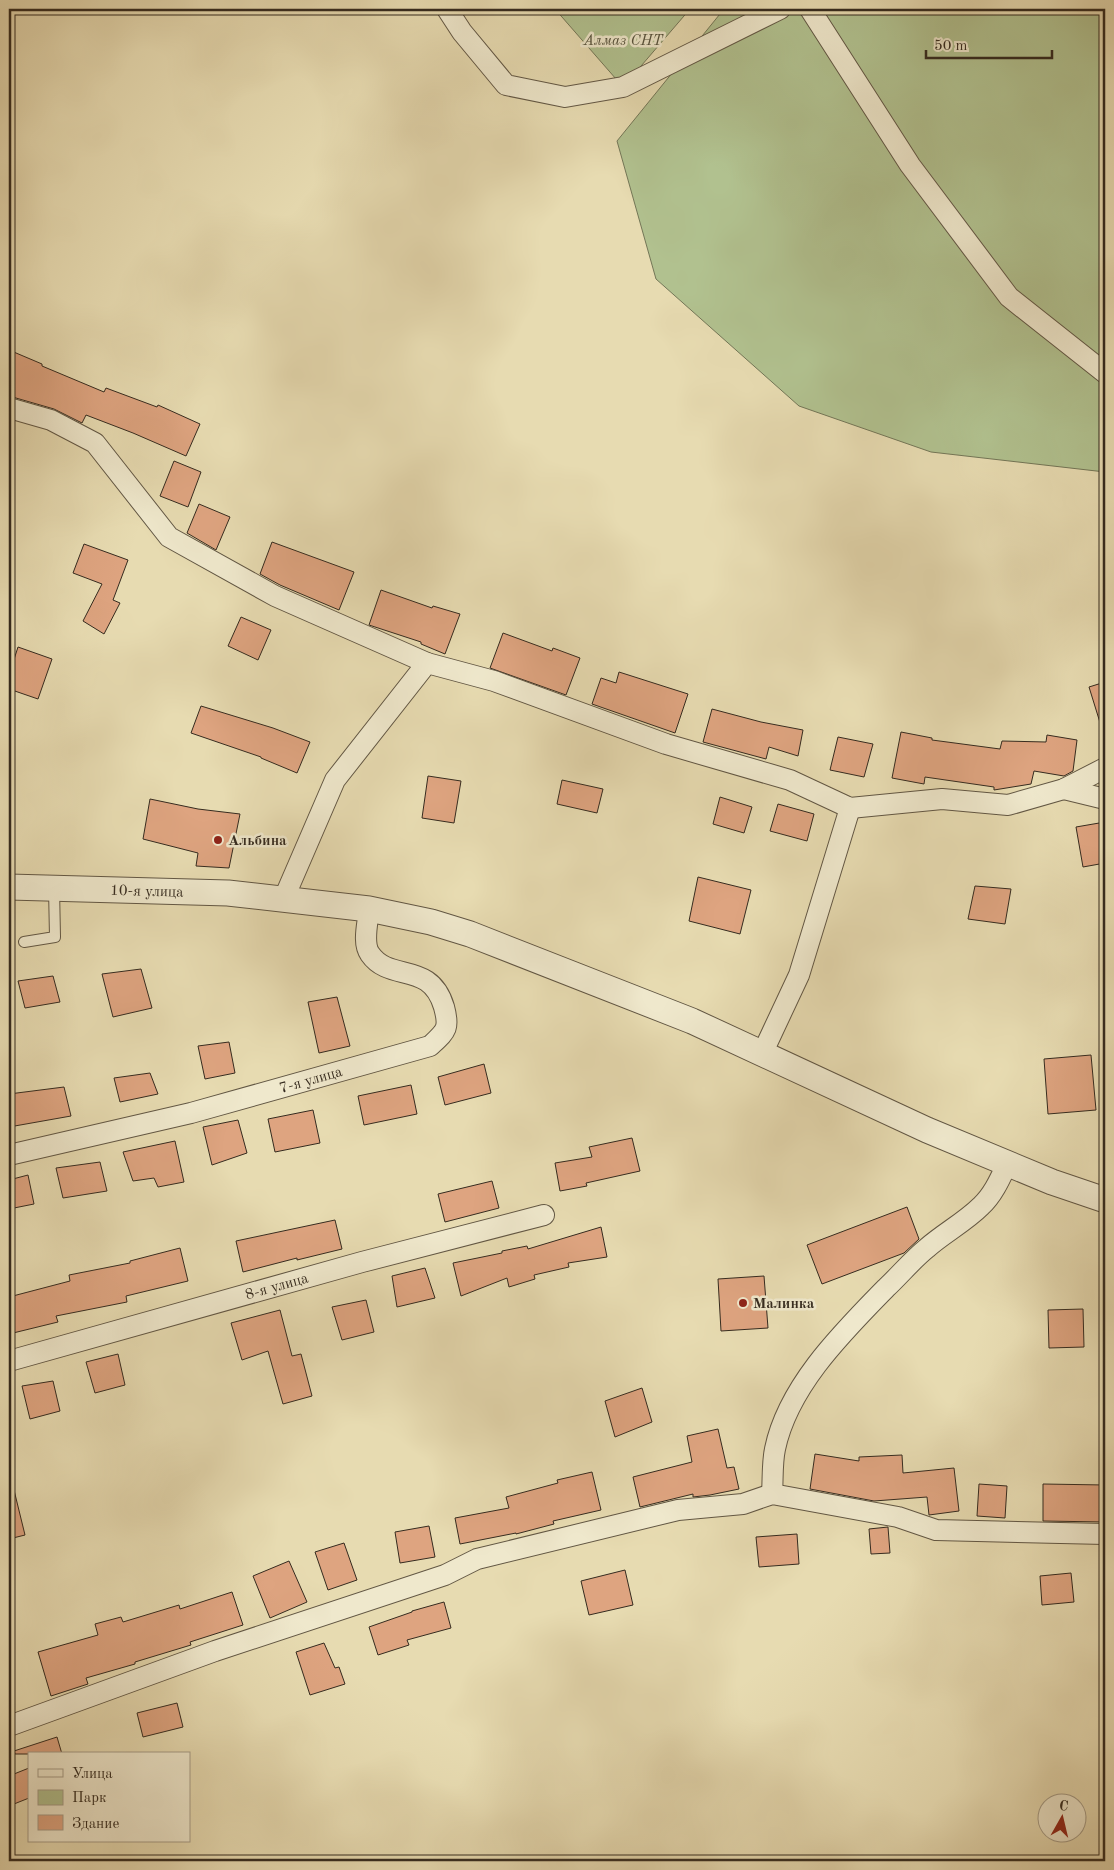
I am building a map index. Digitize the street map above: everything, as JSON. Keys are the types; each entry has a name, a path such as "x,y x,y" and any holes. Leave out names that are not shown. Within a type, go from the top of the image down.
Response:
{"street":[{"path":"447,9 462,32 506,85 565,97 623,87 780,9"},
{"path":"810,9 910,165 1009,297 1105,373"},
{"path":"9,408 51,420 95,443 169,536 275,596 426,663 494,681 666,744 790,780 850,808 942,799 1008,805 1064,789 1105,768"},
{"path":"284,898 335,780 426,663"},
{"path":"1064,789 1105,799"},
{"path":"762,1054 799,975 850,808"},
{"name":"10-я улица","path":"9,887 201,892 284,898 369,910 431,922 470,934 692,1021 927,1130 1052,1182 1105,1200"},
{"name":"7-я улица","path":"9,1155 191,1113 430,1046 445,1032 447,1019 441,996 425,978 377,962 370,954 366,945 369,910"},
{"path":"772,1494 775,1448 783,1424 817,1364 844,1330 927,1248 982,1205 994,1190 1007,1164"},
{"name":"8-я улица","path":"9,1361 362,1262 544,1215"},
{"path":"9,1726 215,1651 446,1575 477,1559 678,1510 743,1504 772,1494 898,1517 936,1530 1105,1534"}],"lane":[{"path":"24,942 55,937 54,888"}],"green space":[{"name":"Алмаз СНТ","path":"555,9 690,9 623,87"},
{"path":"724,9 1105,9 1105,472 931,452 799,406 656,279 617,141"}],"building":[{"path":"9,350 104,392 106,388 157,407 158,405 200,424 186,456 86,415 82,423 54,409 9,396"},
{"path":"174,461 201,472 188,507 160,496"},
{"path":"199,504 230,517 216,550 187,533"},
{"path":"272,542 354,572 339,610 280,585 260,574"},
{"path":"84,544 128,560 113,600 120,603 104,634 83,621 102,584 73,573"},
{"path":"381,590 432,608 433,606 460,614 445,654 421,644 421,642 369,625"},
{"path":"241,617 271,630 258,660 228,646"},
{"path":"503,633 552,651 553,648 580,658 566,695 490,668"},
{"path":"18,647 52,659 38,699 9,689 9,675"},
{"path":"619,672 688,694 675,733 592,704 601,678 616,683"},
{"path":"1105,682 1105,729 1102,729 1089,687"},
{"path":"201,706 273,728 310,742 297,773 261,757 191,733"},
{"path":"712,709 761,722 803,730 798,756 769,747 766,759 703,742"},
{"path":"901,732 932,738 932,740 1000,749 1002,741 1046,742 1047,735 1077,740 1073,771 1064,776 1034,771 1031,784 994,790 994,787 925,777 924,784 892,778"},
{"path":"838,737 873,744 864,777 830,770"},
{"path":"428,776 461,781 454,823 422,818"},
{"path":"562,780 603,789 597,813 557,804"},
{"path":"720,797 752,807 744,833 713,824"},
{"path":"150,799 198,809 240,814 229,868 196,866 198,853 143,839"},
{"path":"778,804 814,814 807,841 770,831"},
{"path":"1105,822 1105,863 1083,867 1076,827"},
{"path":"698,877 751,890 740,934 689,921"},
{"path":"975,886 1011,889 1005,924 968,919"},
{"path":"141,969 152,1008 113,1017 102,974"},
{"path":"53,976 60,1002 25,1008 18,981"},
{"path":"337,997 350,1046 319,1053 308,1002"},
{"path":"229,1042 235,1073 205,1079 198,1046"},
{"path":"1091,1055 1096,1110 1048,1114 1044,1059"},
{"path":"484,1064 491,1093 445,1105 438,1077"},
{"path":"150,1073 158,1094 120,1102 114,1078"},
{"path":"411,1085 417,1114 364,1125 358,1096"},
{"path":"64,1087 71,1116 9,1127 9,1094"},
{"path":"313,1110 320,1143 275,1152 268,1119"},
{"path":"238,1120 247,1153 212,1165 203,1127"},
{"path":"632,1138 640,1171 586,1183 587,1186 560,1191 555,1163 592,1157 589,1147"},
{"path":"175,1141 184,1182 158,1187 154,1178 133,1181 123,1152"},
{"path":"100,1162 107,1191 63,1198 56,1168"},
{"path":"28,1175 34,1204 9,1209 9,1180"},
{"path":"492,1181 499,1208 445,1222 438,1194"},
{"path":"907,1207 919,1239 904,1253 822,1284 807,1245"},
{"path":"335,1220 342,1249 243,1272 236,1241"},
{"path":"601,1227 607,1257 568,1263 569,1267 534,1275 535,1279 509,1287 507,1278 461,1296 453,1263 527,1246 528,1249"},
{"path":"180,1248 188,1281 126,1296 127,1302 56,1316 58,1322 9,1334 9,1297 70,1281 69,1275 130,1263 130,1261"},
{"path":"425,1268 435,1298 397,1307 392,1276"},
{"name":"Малинка","path":"764,1276 768,1328 721,1331 718,1279"},
{"path":"366,1300 374,1332 342,1340 332,1307"},
{"path":"1083,1309 1084,1347 1049,1348 1048,1310"},
{"path":"280,1310 292,1356 301,1354 312,1396 283,1404 268,1351 242,1360 231,1323"},
{"path":"118,1354 125,1385 95,1393 86,1362"},
{"path":"53,1381 60,1411 30,1419 22,1386"},
{"path":"642,1388 652,1422 615,1437 605,1401"},
{"path":"718,1429 727,1468 734,1467 739,1489 693,1497 693,1494 640,1507 633,1477 692,1462 687,1436"},
{"path":"815,1454 859,1461 859,1457 902,1455 903,1473 954,1468 959,1511 929,1515 927,1497 874,1501 810,1489"},
{"path":"592,1472 601,1510 553,1521 554,1524 516,1534 460,1544 455,1518 509,1508 506,1497 558,1483 557,1480"},
{"path":"979,1484 1007,1486 1005,1518 977,1516"},
{"path":"1043,1484 1105,1485 1105,1522 1043,1521"},
{"path":"14,1490 25,1535 9,1539 9,1491"},
{"path":"429,1526 435,1557 400,1563 395,1532"},
{"path":"888,1527 890,1553 871,1554 869,1529"},
{"path":"797,1534 799,1564 759,1567 756,1537"},
{"path":"344,1543 357,1580 328,1590 315,1552"},
{"path":"289,1561 307,1602 270,1618 253,1576"},
{"path":"625,1570 633,1605 589,1615 581,1581"},
{"path":"1071,1573 1074,1602 1042,1605 1040,1576"},
{"path":"232,1592 243,1625 190,1642 191,1645 135,1662 135,1664 86,1678 88,1684 51,1696 38,1652 98,1635 95,1624 121,1617 123,1622 179,1605 180,1609"},
{"path":"444,1602 451,1628 407,1640 409,1645 378,1655 369,1627 412,1611"},
{"path":"324,1643 335,1668 339,1667 345,1684 310,1695 296,1652"},
{"path":"177,1703 183,1727 143,1737 137,1713"},
{"path":"57,1737 61,1752 15,1754 14,1751"},
{"path":"28,1768 28,1798 9,1806 9,1776"}],"place":[{"name":"Альбина","path":"218,840"},
{"name":"Малинка","path":"743,1303"}]}
